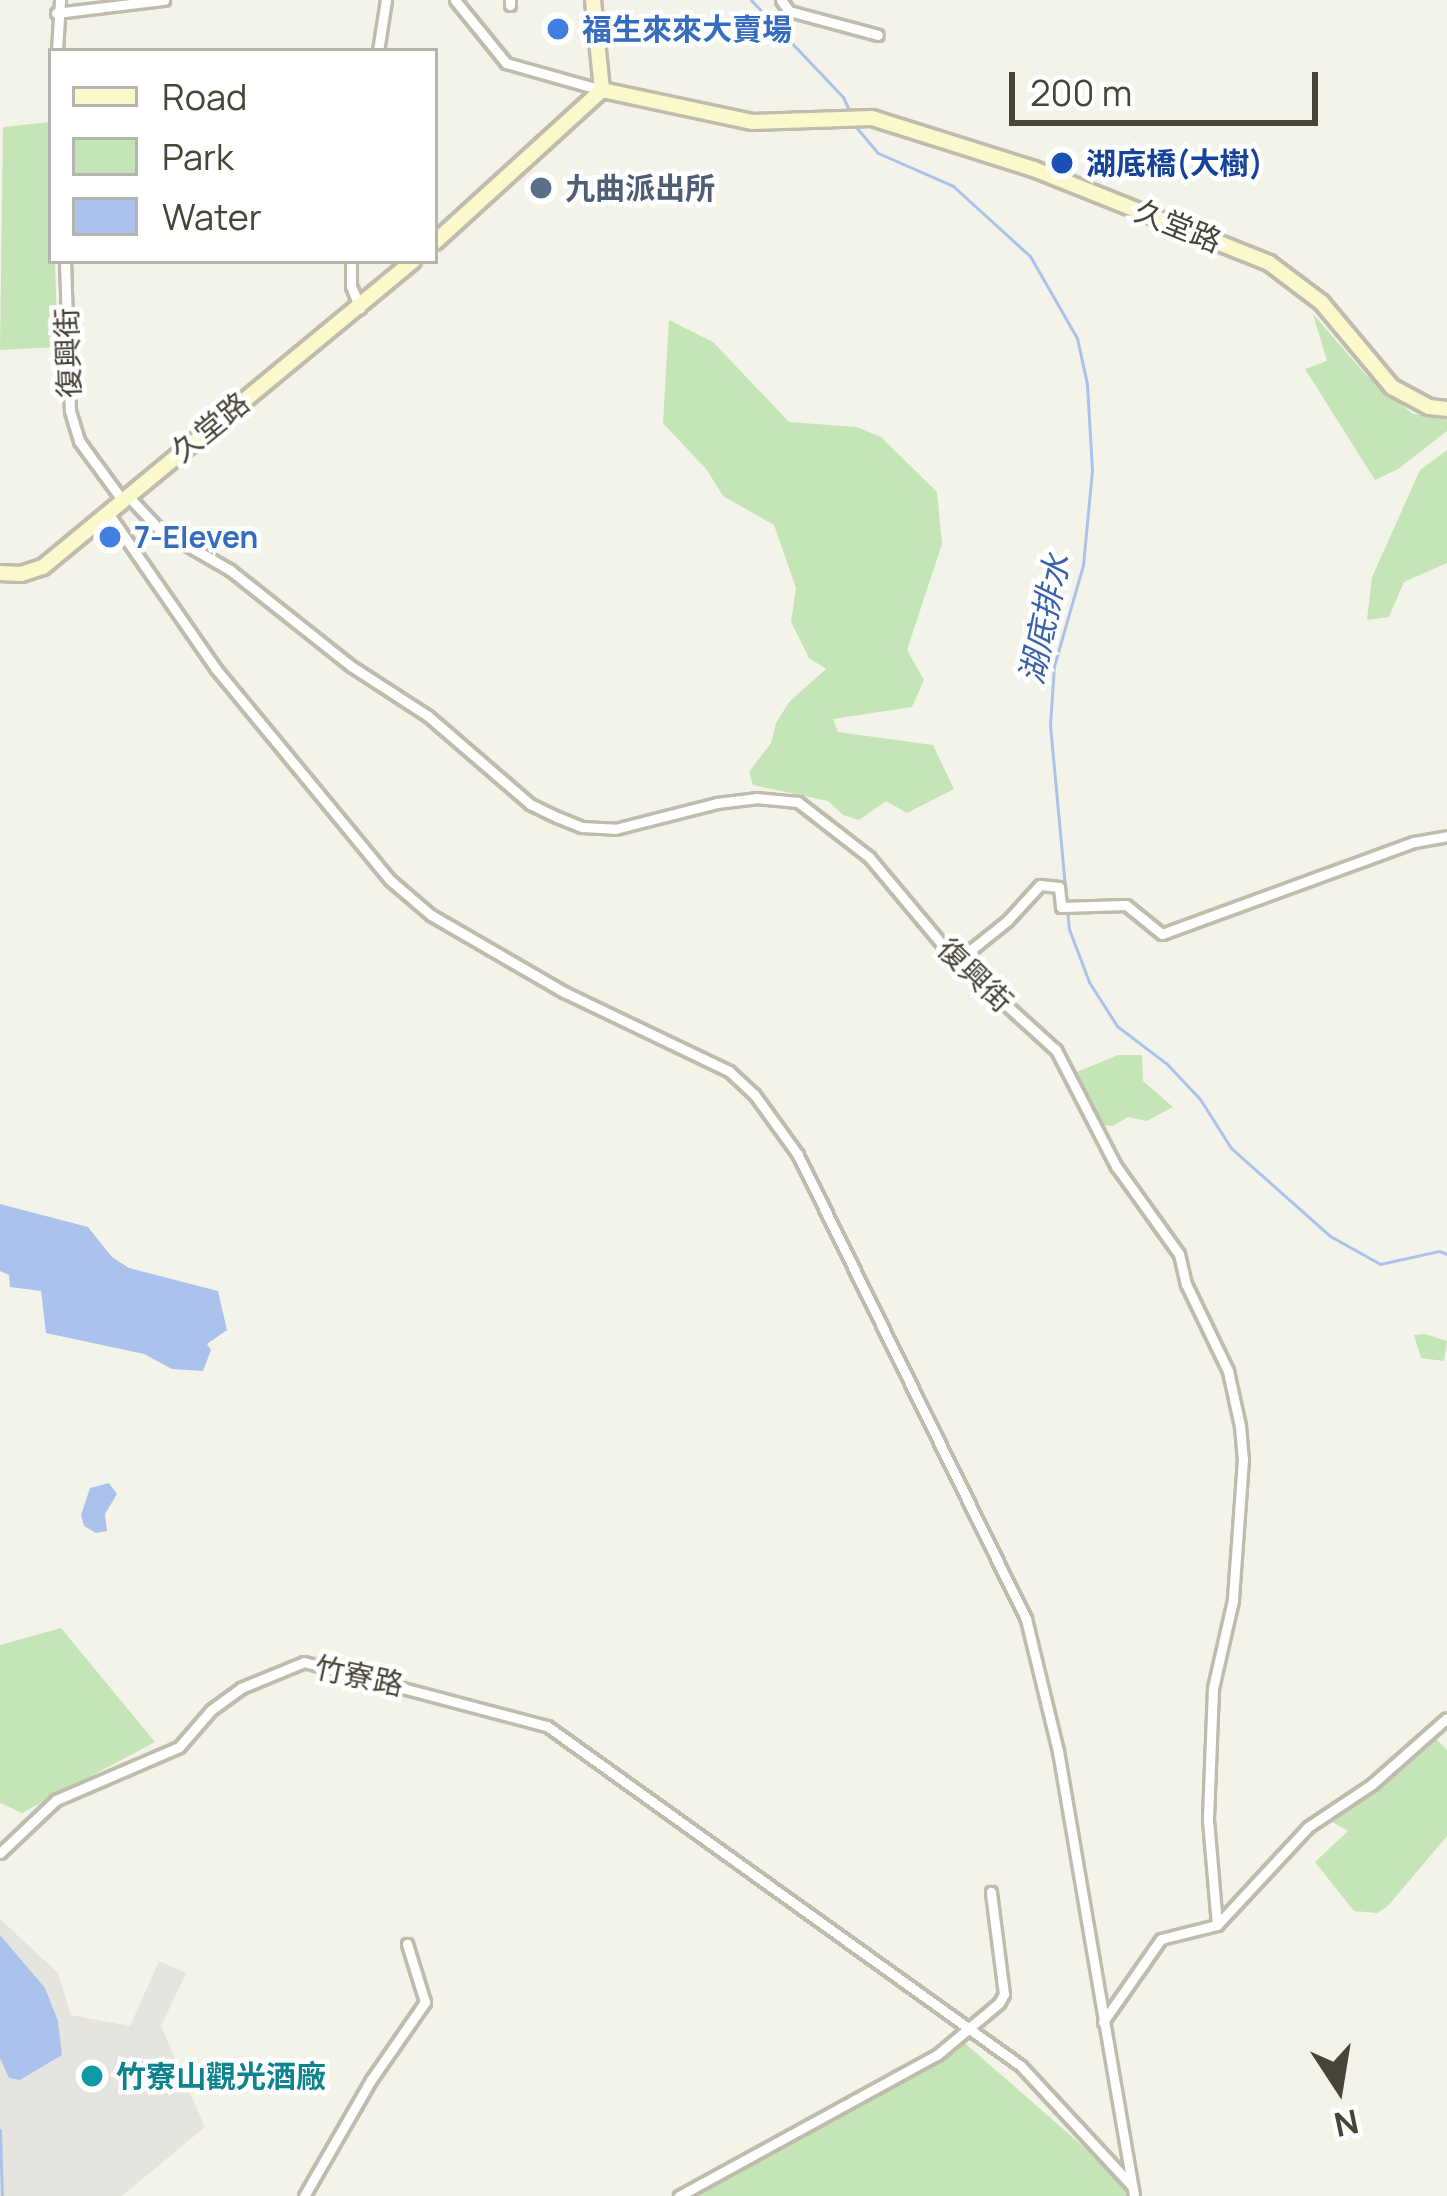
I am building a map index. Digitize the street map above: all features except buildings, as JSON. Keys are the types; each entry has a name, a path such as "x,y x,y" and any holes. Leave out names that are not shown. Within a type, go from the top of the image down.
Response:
{"street":[{"path":"57,48 60,0"},
{"path":"56,13 164,0"},
{"path":"378,48 386,0"},
{"path":"455,0 506,63 602,90"},
{"path":"593,0 602,90"},
{"path":"781,0 789,11 878,35"},
{"path":"438,239 602,90"},
{"name":"久堂路","path":"602,90 752,122 863,118 927,131 1034,170 1269,263 1321,302 1391,387 1429,406 1447,409"},
{"name":"復興街","path":"64,264 70,411 79,441 125,499 158,529 230,570 351,666 428,716 530,804 582,827 615,829 756,798 799,802 869,857 957,961 1056,1050 1116,1166 1179,1255 1186,1284 1228,1371 1243,1459 1233,1600 1213,1688 1208,1820 1217,1924"},
{"path":"351,264 351,286 359,308"},
{"name":"久堂路","path":"0,573 21,574 43,567 410,264"},
{"path":"109,512 216,669 390,880 431,915 564,992 729,1071 754,1094 798,1154 1026,1619 1058,1751 1133,2191"},
{"path":"957,961 1007,921 1040,885 1059,887 1061,907 1126,905 1162,934 1179,932 1414,842 1447,836"},
{"name":"竹寮路","path":"0,1853 56,1800 179,1747 211,1710 241,1688 304,1662 547,1726 1021,2066 1133,2191"},
{"path":"1103,2022 1161,1939 1217,1924 1308,1827 1371,1785 1447,1718"},
{"path":"679,2196 937,2055 1004,1994 991,1892"},
{"path":"304,2196 371,2080 425,2002 407,1944"}],"shaded area":[{"name":"竹寮山觀光酒廠","path":"0,1919 58,1973 71,2015 130,2026 159,1961 186,1973 161,2026 205,2127 122,2196 0,2196"}],"green space":[{"path":"48,122 48,264 55,264 58,347 0,350 3,127"},
{"path":"1313,314 1367,376 1413,414 1447,418 1447,431 1398,469 1375,480 1305,369 1327,361"},
{"path":"669,320 713,342 789,422 857,427 881,437 937,492 942,544 907,650 924,680 912,707 833,719 838,732 933,745 954,789 907,813 886,801 859,820 843,815 828,801 753,785 749,772 771,743 789,702 826,669 809,658 791,622 796,588 774,525 723,496 707,470 663,423"},
{"path":"1447,450 1447,563 1404,582 1389,617 1367,620 1372,577 1420,470"},
{"path":"1118,1055 1142,1055 1143,1081 1173,1107 1147,1121 1128,1117 1113,1126 1100,1125 1072,1074"},
{"path":"1414,1335 1447,1341 1444,1361 1421,1358"},
{"path":"61,1628 155,1742 22,1813 0,1803 0,1645"},
{"path":"1430,1733 1447,1750 1447,1836 1387,1907 1377,1913 1354,1911 1315,1862 1348,1831 1322,1816"},
{"path":"958,2037 1133,2190 1133,2196 695,2196 872,2083"}],"water":[{"path":"0,1204 88,1227 112,1257 129,1268 218,1291 227,1330 207,1344 211,1350 203,1371 172,1369 144,1354 46,1333 41,1291 10,1287 9,1275 0,1271"},
{"path":"109,1483 117,1494 105,1514 107,1531 96,1533 84,1526 81,1515 90,1488"},
{"path":"0,1935 45,1988 58,2021 62,2055 20,2080 9,2078 0,2058"}],"waterway":[{"name":"湖底排水","path":"751,0 843,97 850,112"},
{"name":"湖底排水","path":"856,127 878,153 953,186 1030,256 1077,338 1087,384 1092,470 1083,565 1054,666 1050,725 1069,929 1089,982 1117,1026 1167,1064 1200,1099 1231,1148 1330,1236 1380,1264 1439,1251 1447,1254"},
{"path":"0,2130 2,2196"}],"place":[{"name":"福生來來大賣場","path":"558,29"},
{"name":"湖底橋(大樹)","path":"1062,163"},
{"name":"九曲派出所","path":"541,188"},
{"name":"7-Eleven","path":"110,537"},
{"name":"竹寮山觀光酒廠","path":"92,2076"}]}
